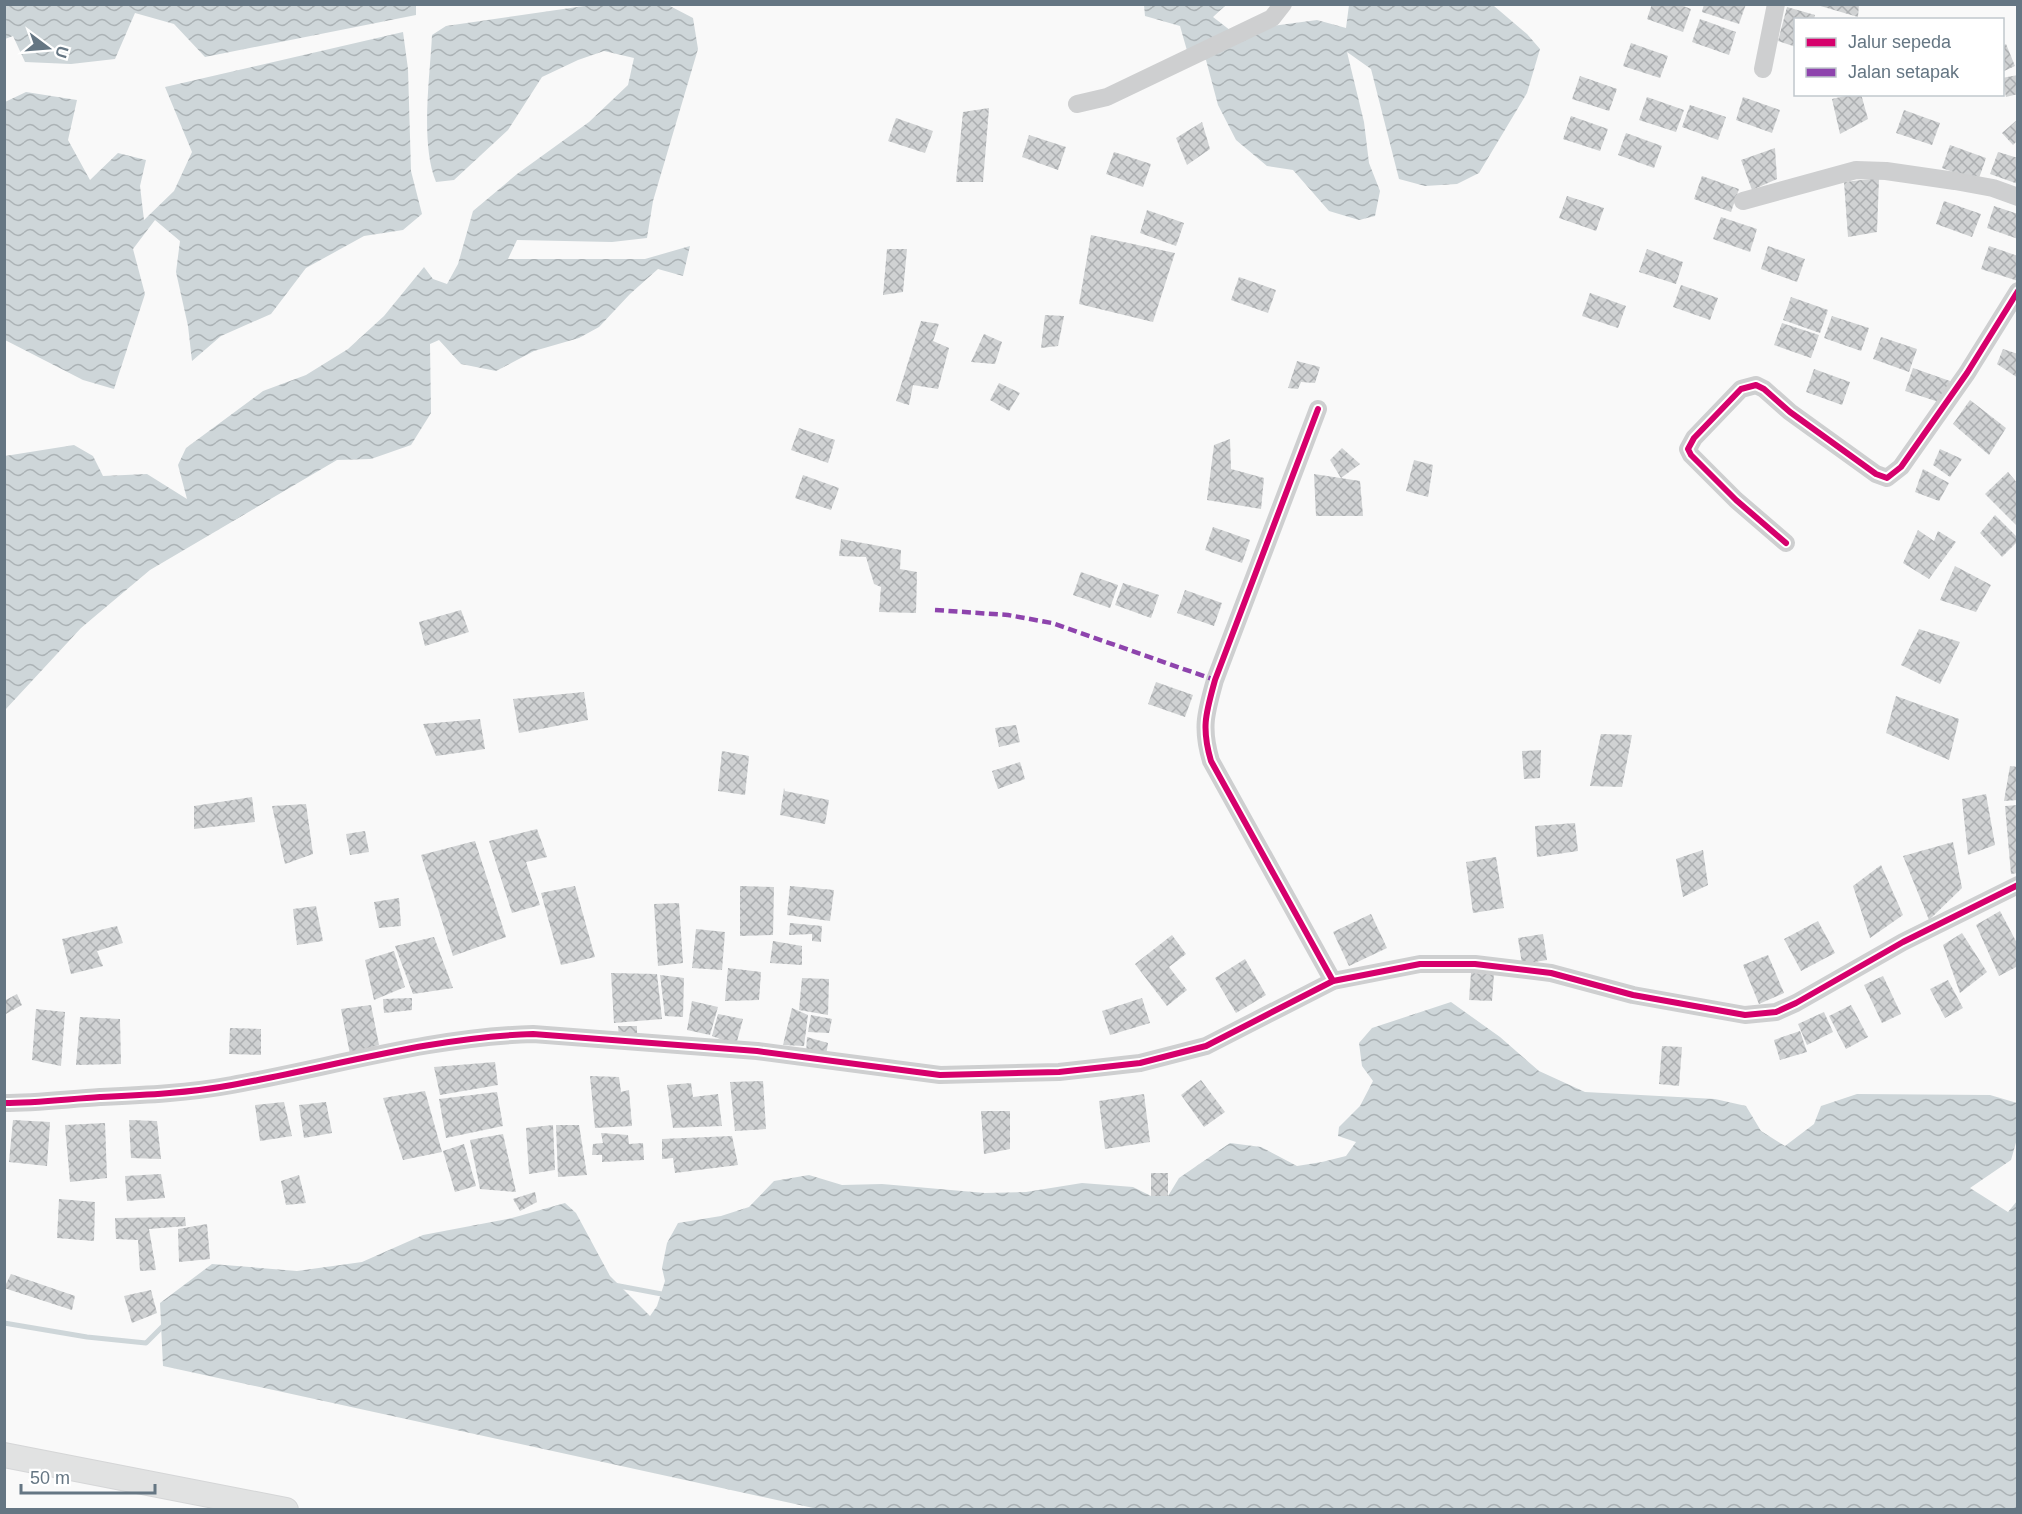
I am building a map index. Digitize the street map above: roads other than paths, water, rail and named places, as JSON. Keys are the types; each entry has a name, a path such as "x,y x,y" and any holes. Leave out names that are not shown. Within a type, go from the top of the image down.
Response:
{"street":[{"path":"1077,104 1107,97 1254,27 1272,18 1283,4"},
{"path":"1763,69 1776,4"},
{"path":"1743,201 1856,170 1886,171 1955,181 1993,188 2018,197"},
{"path":"1786,543 1736,500 1690,455 1688,449 1694,438 1741,389 1756,385 1876,474 1887,478 1901,467 1967,373 2018,291"},
{"path":"1318,409 1215,680 1205,716 1205,740 1211,761 1333,981"},
{"path":"4,1102 172,1093 229,1086 396,1051 460,1040 517,1034 757,1051 940,1075 1059,1072 1140,1063 1206,1046 1333,981 1420,964 1474,964 1551,973 1633,995 1745,1015 1776,1012 1903,942 2018,885"},
{"path":"4,1455 286,1509"}],"water":[{"path":"5,4 416,4 416,15 205,57 174,24 135,13 115,59 71,64 25,62 13,36 5,39"},
{"path":"598,4 668,5 693,18 698,49 653,201 647,238 612,242 517,240 508,259 645,259 690,246 683,276 658,269 630,294 599,327 579,338 534,351 496,371 461,364 439,340 430,344 431,413 411,445 371,459 337,460 150,570 81,628 5,710 5,456 74,445 93,456 103,476 147,474 187,499 178,465 186,448 263,391 306,375 348,349 384,316 424,267 433,279 447,284 458,264 473,211 517,174 589,122 628,85 634,58 604,51 542,77 508,130 454,180 436,182 431,166 427,129 432,35 446,26"},
{"path":"1144,5 1226,5 1213,17 1235,34 1317,20 1346,28 1349,5 1489,5 1494,6 1527,34 1540,49 1527,93 1479,173 1457,184 1425,186 1399,179 1371,69 1347,52 1364,122 1369,163 1380,191 1375,216 1359,220 1329,211 1293,170 1267,166 1236,140 1218,105 1206,60 1188,54 1180,26 1145,16"},
{"path":"403,32 408,69 411,171 422,214 403,230 364,236 306,268 271,314 221,336 192,361 188,326 176,272 180,241 155,220 133,249 145,294 114,389 83,380 5,340 5,102 26,92 77,100 68,140 90,180 118,153 146,160 140,186 144,220 174,191 192,152 165,87"},
{"path":"1451,1002 1500,1037 1539,1071 1585,1092 1715,1099 1746,1106 1761,1131 1785,1146 1814,1124 1821,1106 1857,1094 1990,1095 2017,1103 2017,1139 2011,1160 1970,1188 2008,1212 2017,1201 2017,1509 818,1509 163,1366 160,1303 212,1264 297,1271 362,1262 423,1235 512,1218 565,1203 576,1213 610,1276 650,1316 657,1306 665,1281 662,1268 667,1243 678,1223 721,1216 749,1207 774,1181 809,1175 842,1185 882,1184 985,1193 1026,1192 1082,1183 1133,1187 1151,1196 1168,1196 1179,1178 1230,1143 1261,1147 1297,1166 1346,1156 1356,1142 1338,1136 1339,1127 1360,1106 1373,1081 1362,1066 1359,1043 1372,1028"}],"waterway":[{"path":"614,1285 667,1295"},
{"path":"4,1323 87,1337 146,1343 165,1324"}]}
